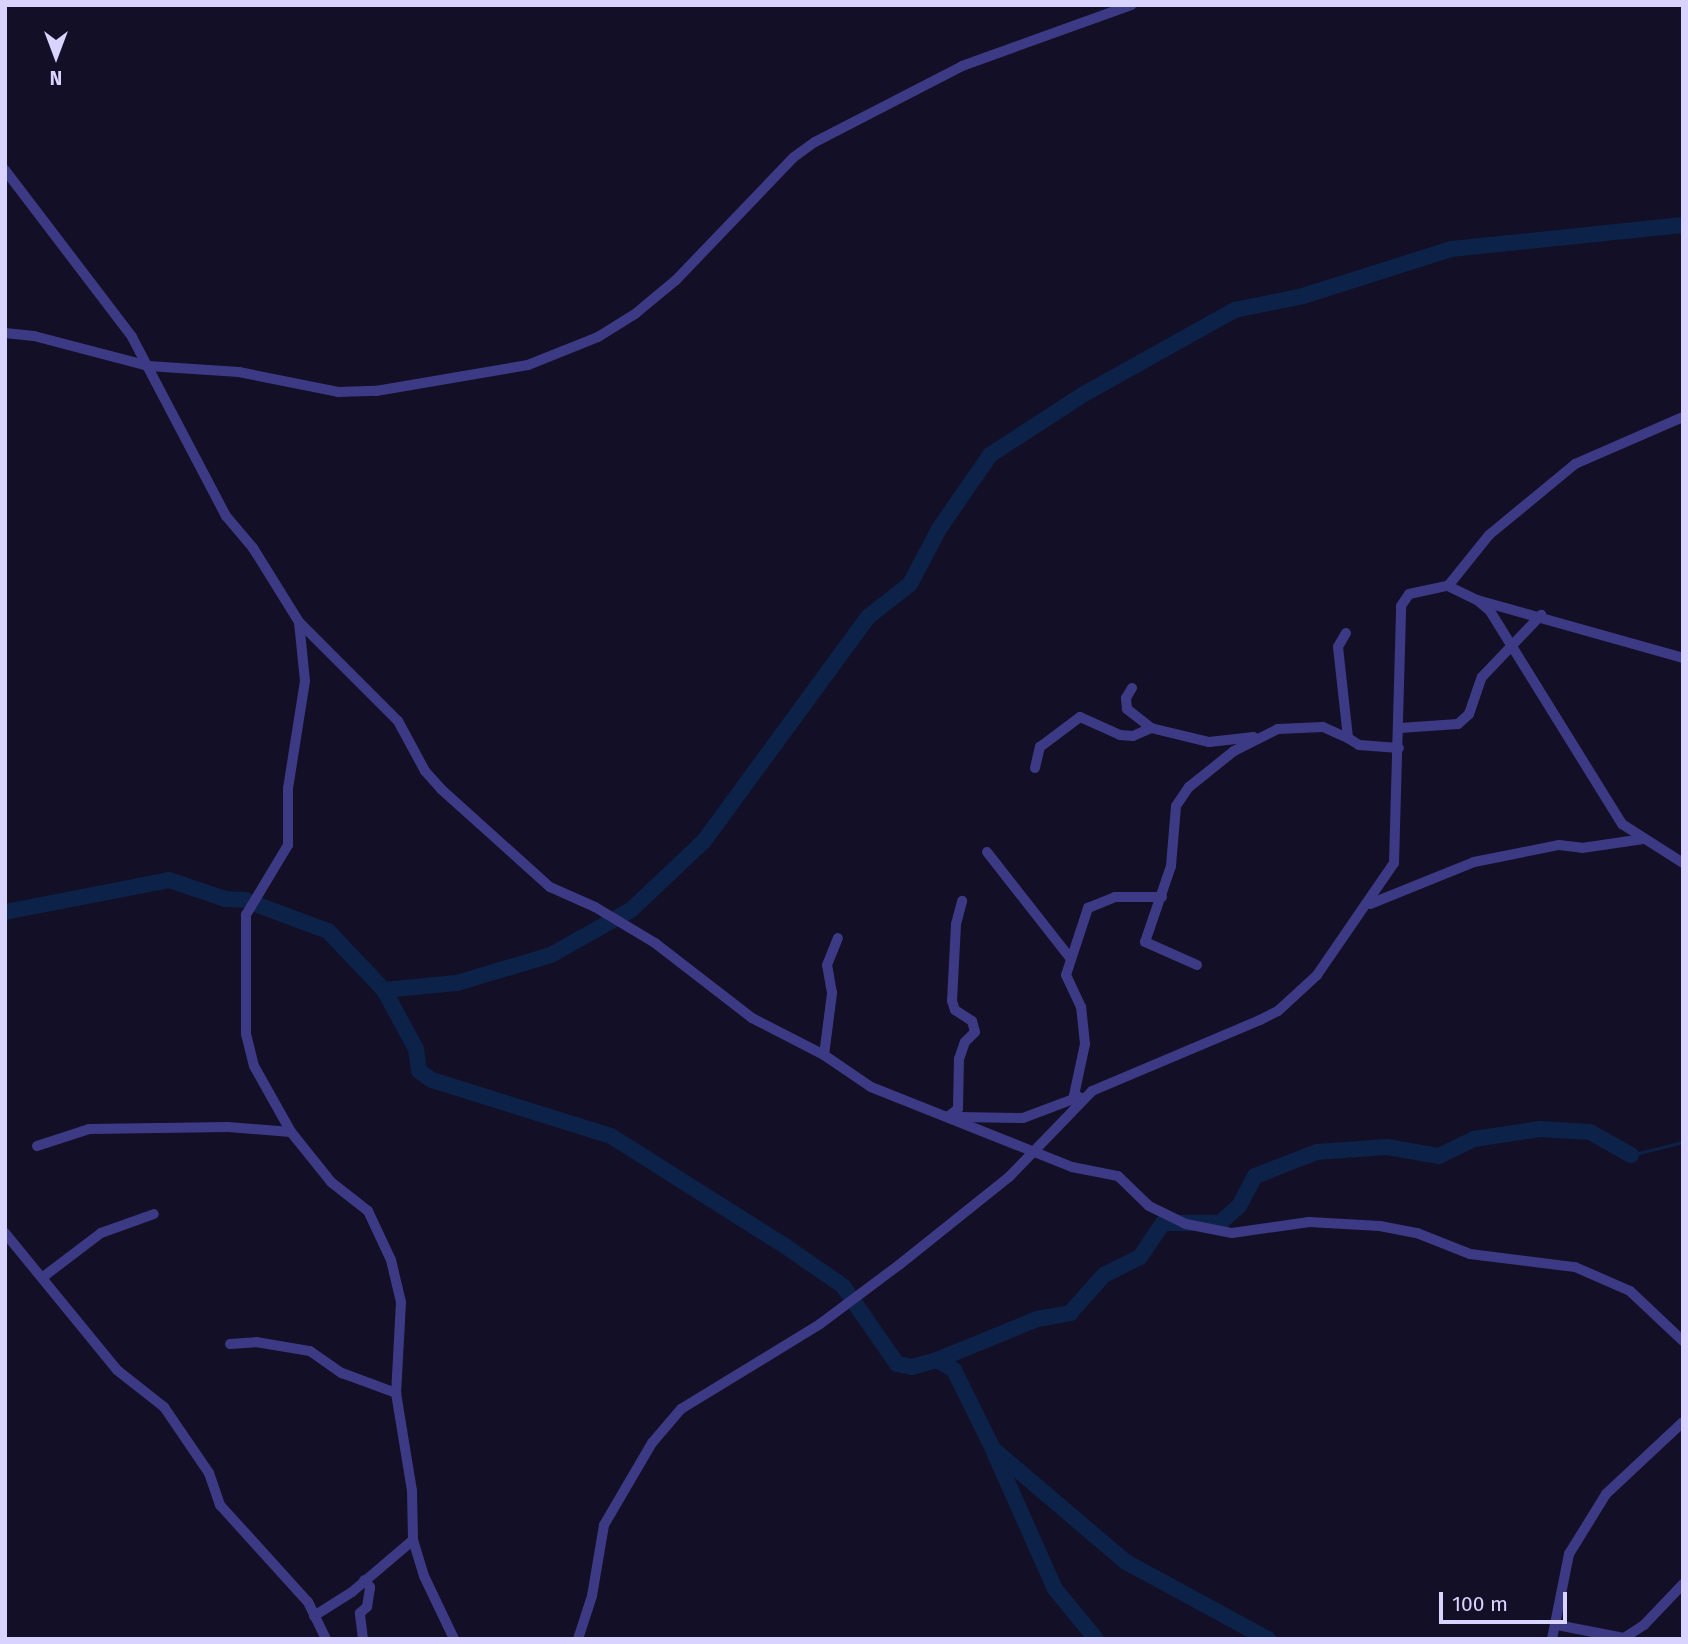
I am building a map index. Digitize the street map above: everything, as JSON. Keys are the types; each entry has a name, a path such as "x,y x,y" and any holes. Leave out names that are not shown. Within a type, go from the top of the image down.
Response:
{"street":[{"path":"5,333 34,336 148,366 239,372 355,393 528,365 597,337 635,314 676,280 794,157 815,142 962,66 1132,5"},
{"path":"5,170 110,306 148,366 226,516 253,548 299,622 398,721 425,771 441,789 551,887 595,907 655,943 752,1018 824,1055 871,1087 949,1116 1035,1154 1083,1170 1118,1176 1149,1206 1199,1227 1232,1233 1309,1222 1380,1226 1417,1233 1470,1254 1575,1267 1630,1291 1683,1341"},
{"path":"1448,586 1489,535 1568,469 1683,416"},
{"path":"949,1116 1023,1118 1073,1100 1164,1064 1278,1011 1317,975 1370,904 1395,855 1393,812 1400,727 1401,606 1409,594 1448,586 1478,600 1541,615 1683,658"},
{"path":"1478,600 1490,611 1512,651 1564,725 1618,817 1643,839 1683,863"},
{"path":"1400,727 1458,724 1469,713 1482,677 1512,651 1541,615"},
{"path":"299,622 305,681 288,788 288,845 248,908 243,935 249,1055 291,1132 331,1182 368,1211 391,1260 402,1322 396,1393 412,1491 413,1540 424,1576 454,1639"},
{"path":"1346,633 1338,647 1348,738"},
{"path":"1132,688 1125,698 1127,709 1151,728 1209,742 1260,736 1300,724 1323,727 1359,745 1399,748"},
{"path":"1035,768 1040,747 1080,717 1120,735 1133,736 1151,728"},
{"path":"1197,965 1145,942 1171,866 1176,806 1189,787 1260,736"},
{"path":"1370,904 1474,863 1559,845 1582,848 1643,839"},
{"path":"987,852 1071,959"},
{"path":"1073,1100 1085,1044 1081,1007 1066,975 1088,908 1115,897 1162,897"},
{"path":"949,1116 958,1109 959,1059 965,1042 975,1032 972,1021 955,1010 952,1001 956,924 962,901"},
{"path":"824,1055 832,993 827,965 838,938"},
{"path":"578,1639 588,1616 604,1525 665,1425 681,1409 842,1308 1035,1154 1092,1091"},
{"path":"37,1146 89,1129 228,1127 291,1132"},
{"path":"43,1277 101,1233 154,1214"},
{"path":"5,1233 117,1370 164,1407 209,1473 224,1511 308,1602 326,1639"},
{"path":"230,1344 257,1342 310,1351 342,1373 396,1393"},
{"path":"1552,1639 1557,1625 1569,1554 1606,1493 1683,1422"},
{"path":"314,1616 413,1540"},
{"path":"363,1639 360,1613 367,1607 370,1587 364,1580"},
{"path":"1557,1625 1624,1637 1644,1625 1683,1584"}],"waterway":[{"path":"384,990 457,983 551,955 631,910 704,841 868,617 910,584 939,529 990,455 1084,394 1235,310 1303,296 1451,249 1683,225"},
{"path":"5,912 169,880 225,899 246,900"},
{"path":"258,905 328,931 384,990 416,1049 419,1071 432,1080 611,1136 785,1246 843,1286 897,1364 912,1367 937,1360 954,1370 993,1449 1126,1562 1268,1639"},
{"path":"937,1360 1037,1319 1070,1313 1104,1275 1140,1257 1163,1223 1220,1223 1239,1206 1255,1176 1317,1152 1387,1147 1439,1156 1474,1139 1540,1129 1590,1132 1631,1155"},
{"path":"1631,1155 1683,1142"},
{"path":"994,1452 1055,1589 1096,1639"}]}
